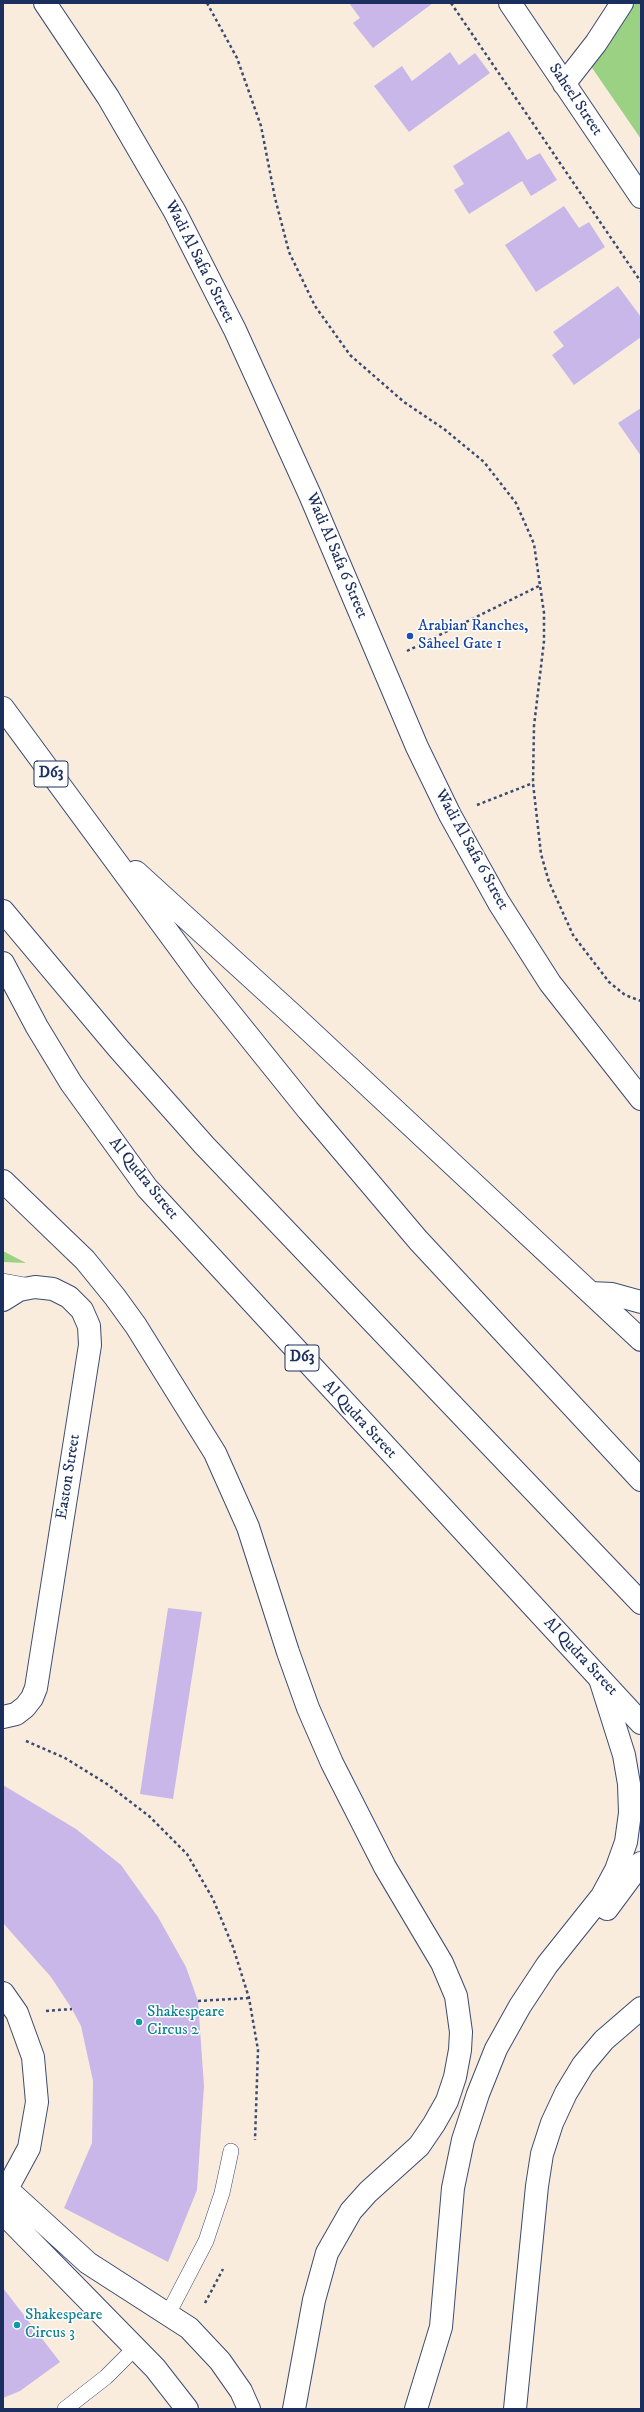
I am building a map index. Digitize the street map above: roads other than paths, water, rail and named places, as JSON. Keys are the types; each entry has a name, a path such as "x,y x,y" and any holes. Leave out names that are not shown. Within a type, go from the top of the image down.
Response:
{"main road":[{"name":"Wadi Al Safa 6 Street","path":"45,3 108,97 178,219 235,330 310,495 417,747 450,815 499,903 550,983 634,1079 641,1099"},
{"name":"Saheel Street","path":"510,3 641,197"},
{"path":"564,84 596,43 622,3"},
{"name":"D63","path":"3,708 201,977 308,1110 423,1246 641,1480"},
{"name":"D63","path":"100,840 290,1012 641,1340"},
{"path":"3,910 118,1048 204,1145 641,1603"},
{"name":"Al Qudra Street","path":"3,963 37,1027 71,1083 147,1188 641,1723"},
{"path":"3,1181 85,1260 115,1297 136,1326 215,1453 248,1527 288,1652 308,1708 332,1763 385,1867 442,1963 456,1996 460,2014 460,2044 455,2077 447,2101 419,2146 368,2192 352,2211 327,2253 314,2300 294,2409"},
{"name":"Easton Street","path":"3,1300 19,1290 35,1287 53,1289 69,1297 82,1310 89,1326 90,1345 36,1688 32,1698 25,1707 16,1714 3,1717"},
{"path":"591,1292 612,1294 641,1302"},
{"path":"416,2409 441,2327 453,2188 463,2140 478,2094 496,2049 520,2006 547,1965 602,1896 616,1870 626,1842 630,1812 629,1784 624,1754 600,1679"},
{"path":"547,1965 577,1941 603,1913 641,1863"},
{"path":"3,1993 17,2013 33,2057 37,2102 28,2148 5,2193 88,2263 189,2328 220,2361 241,2391 249,2409"},
{"path":"515,2409 536,2186 542,2154 552,2123 566,2093 583,2065 604,2040 641,2008"},
{"path":"3,2213 155,2368 187,2409"}],"lane":[{"path":"3,1281 35,1287"},
{"path":"168,2314 206,2241 222,2193 231,2151"},
{"path":"65,2409 106,2377 135,2348"}],"place":[{"name":"Arabian Ranches, Saheel Gate 1","path":"410,636"},
{"name":"Shakespeare Circus 2","path":"139,2022"},
{"name":"Shakespeare Circus 3","path":"17,2325"}]}
